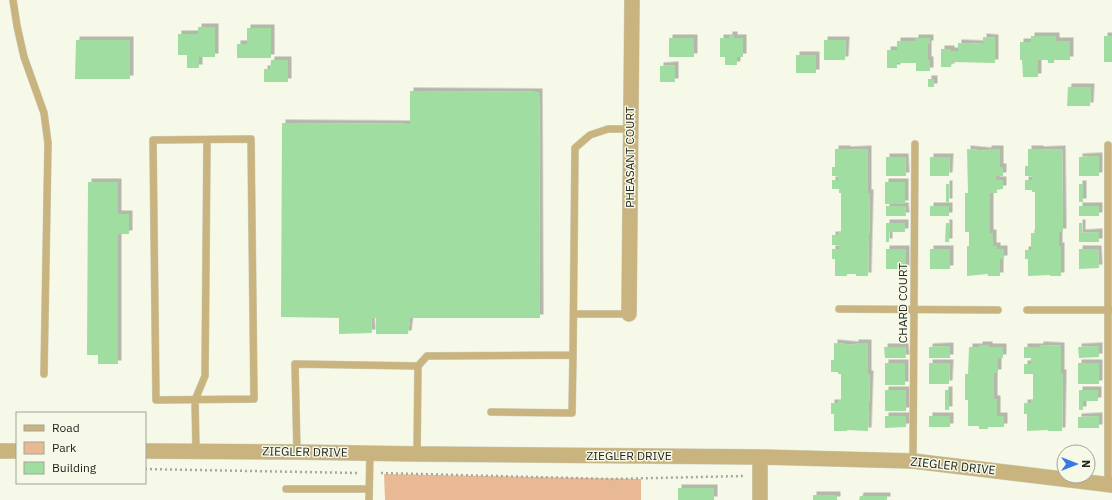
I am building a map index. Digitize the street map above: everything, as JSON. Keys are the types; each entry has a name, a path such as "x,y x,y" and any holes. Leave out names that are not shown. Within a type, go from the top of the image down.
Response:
{"street":[{"name":"PHEASANT COURT","path":"629,314 632,0"},
{"path":"0,451 16,451"},
{"name":"ZIEGLER DRIVE","path":"146,451 760,457 913,461 1110,485"},
{"path":"760,457 760,500"}],"lane":[{"path":"13,0 24,57 44,113 48,143 44,374"},
{"path":"491,412 572,413 575,148 590,135 608,129 630,129"},
{"path":"251,139 254,399 195,400 156,400 153,140 251,139"},
{"path":"196,451 195,400 205,376 207,140"},
{"name":"CHARD COURT","path":"913,461 914,144"},
{"path":"1108,145 1110,485"},
{"path":"839,309 998,310"},
{"path":"1027,310 1110,310"},
{"path":"574,314 629,314"},
{"path":"417,454 418,366 427,356 573,356"},
{"path":"297,452 295,364 418,366"},
{"path":"369,500 370,453"},
{"path":"286,489 369,488"}],"path":[{"path":"146,469 612,479 760,476"}],"green space":[{"path":"384,474 641,479 641,500 385,500"}],"building":[{"path":"198,27 215,27 215,57 199,57 199,68 187,68 187,55 178,55 178,34 198,34"},
{"path":"247,28 271,28 271,58 237,58 237,44 247,44"},
{"path":"729,35 734,35 734,38 743,38 743,57 737,57 737,65 725,65 725,57 720,57 720,38 729,38"},
{"path":"1031,36 1056,36 1056,41 1070,41 1070,60 1054,60 1054,63 1048,63 1048,60 1038,60 1038,77 1023,77 1022,60 1020,60 1020,42 1031,42"},
{"path":"1104,36 1112,36 1112,62 1104,62"},
{"path":"983,37 995,38 995,63 952,62 951,67 941,67 941,49 958,51 958,43 983,44"},
{"path":"669,38 694,38 694,57 669,57"},
{"path":"915,38 930,38 930,44 928,44 928,60 930,60 930,71 916,71 916,63 897,63 897,68 887,68 887,50 897,50 897,41 915,41"},
{"path":"76,40 130,40 130,79 75,79"},
{"path":"824,40 846,40 845,60 824,60"},
{"path":"796,55 816,55 816,73 796,73"},
{"path":"271,60 288,60 288,82 264,82 264,69 270,69"},
{"path":"675,65 675,82 660,82 660,66"},
{"path":"928,79 934,79 934,87 928,87"},
{"path":"1068,87 1091,87 1090,106 1067,106"},
{"path":"410,91 539,92 540,318 410,318 408,334 376,334 376,318 371,318 372,333 339,334 339,318 281,317 282,123 410,124"},
{"path":"835,149 868,149 868,193 870,193 868,276 847,274 847,276 835,276 835,259 832,259 832,249 839,249 839,245 832,245 832,235 838,235 838,232 841,232 841,193 839,193 839,189 832,189 832,180 838,180 838,176 832,176 832,167 835,167"},
{"path":"967,149 988,151 988,149 1000,149 1000,167 1003,167 1003,176 996,176 996,180 1003,180 1003,189 997,189 997,193 990,193 990,233 993,233 993,246 997,246 997,249 1004,249 1004,259 1000,259 1000,276 988,276 988,274 967,276 967,246 969,246 969,232 965,232 965,193 968,193"},
{"path":"1028,149 1062,149 1063,232 1059,232 1059,246 1061,246 1061,276 1028,276 1028,259 1025,259 1025,250 1031,250 1031,233 1035,233 1035,192 1032,192 1032,190 1025,190 1025,180 1032,180 1032,176 1025,176 1025,166 1028,166"},
{"path":"1099,156 1099,176 1079,176 1079,157"},
{"path":"886,157 905,157 906,176 886,176"},
{"path":"930,157 950,157 949,176 930,176"},
{"path":"88,182 118,182 118,214 129,214 129,234 118,234 118,364 98,364 98,355 87,355"},
{"path":"885,182 905,182 905,204 885,204"},
{"path":"946,184 949,184 949,202 946,202"},
{"path":"1079,184 1083,184 1083,202 1079,202"},
{"path":"886,206 905,206 906,216 886,216"},
{"path":"930,206 949,206 949,216 930,216"},
{"path":"1079,206 1099,206 1099,216 1079,216"},
{"path":"886,223 905,223 905,232 889,232 889,242 886,242"},
{"path":"946,223 949,223 949,242 945,242"},
{"path":"1079,223 1082,223 1082,233 1099,232 1099,242 1079,242"},
{"path":"886,249 906,249 906,269 886,269"},
{"path":"930,249 950,249 950,269 930,269"},
{"path":"1079,249 1098,249 1099,268 1079,269"},
{"path":"834,343 855,345 855,343 868,343 868,374 870,374 868,431 834,431 834,414 831,414 831,403 838,403 838,400 841,400 841,374 838,374 838,372 831,372 831,360 834,360"},
{"path":"979,345 1003,347 1003,358 998,358 998,373 994,373 994,399 997,399 997,416 1004,416 1004,427 988,427 988,429 979,429 979,426 968,426 968,400 965,400 965,374 968,374 969,347 979,347"},
{"path":"1040,345 1061,346 1061,373 1063,373 1062,431 1027,431 1027,414 1024,414 1024,403 1031,403 1031,400 1033,400 1033,374 1024,374 1024,364 1031,364 1031,358 1024,358 1024,347 1040,347"},
{"path":"950,346 950,358 929,358 929,347"},
{"path":"1099,346 1099,357 1079,358 1078,347"},
{"path":"884,347 905,347 906,358 885,358"},
{"path":"885,363 905,363 905,385 885,385"},
{"path":"929,363 950,363 949,384 929,384"},
{"path":"1078,363 1099,363 1099,384 1078,384"},
{"path":"885,390 906,390 906,411 885,411"},
{"path":"945,390 949,390 949,410 945,410"},
{"path":"1079,390 1098,390 1098,401 1083,401 1083,410 1079,410"},
{"path":"885,416 906,416 906,427 885,428"},
{"path":"929,416 950,416 950,427 929,427"},
{"path":"1099,416 1099,428 1078,428 1078,417"},
{"path":"678,488 714,488 714,500 678,500"},
{"path":"813,495 837,495 837,500 813,500"},
{"path":"860,496 887,496 887,500 859,500"}]}
